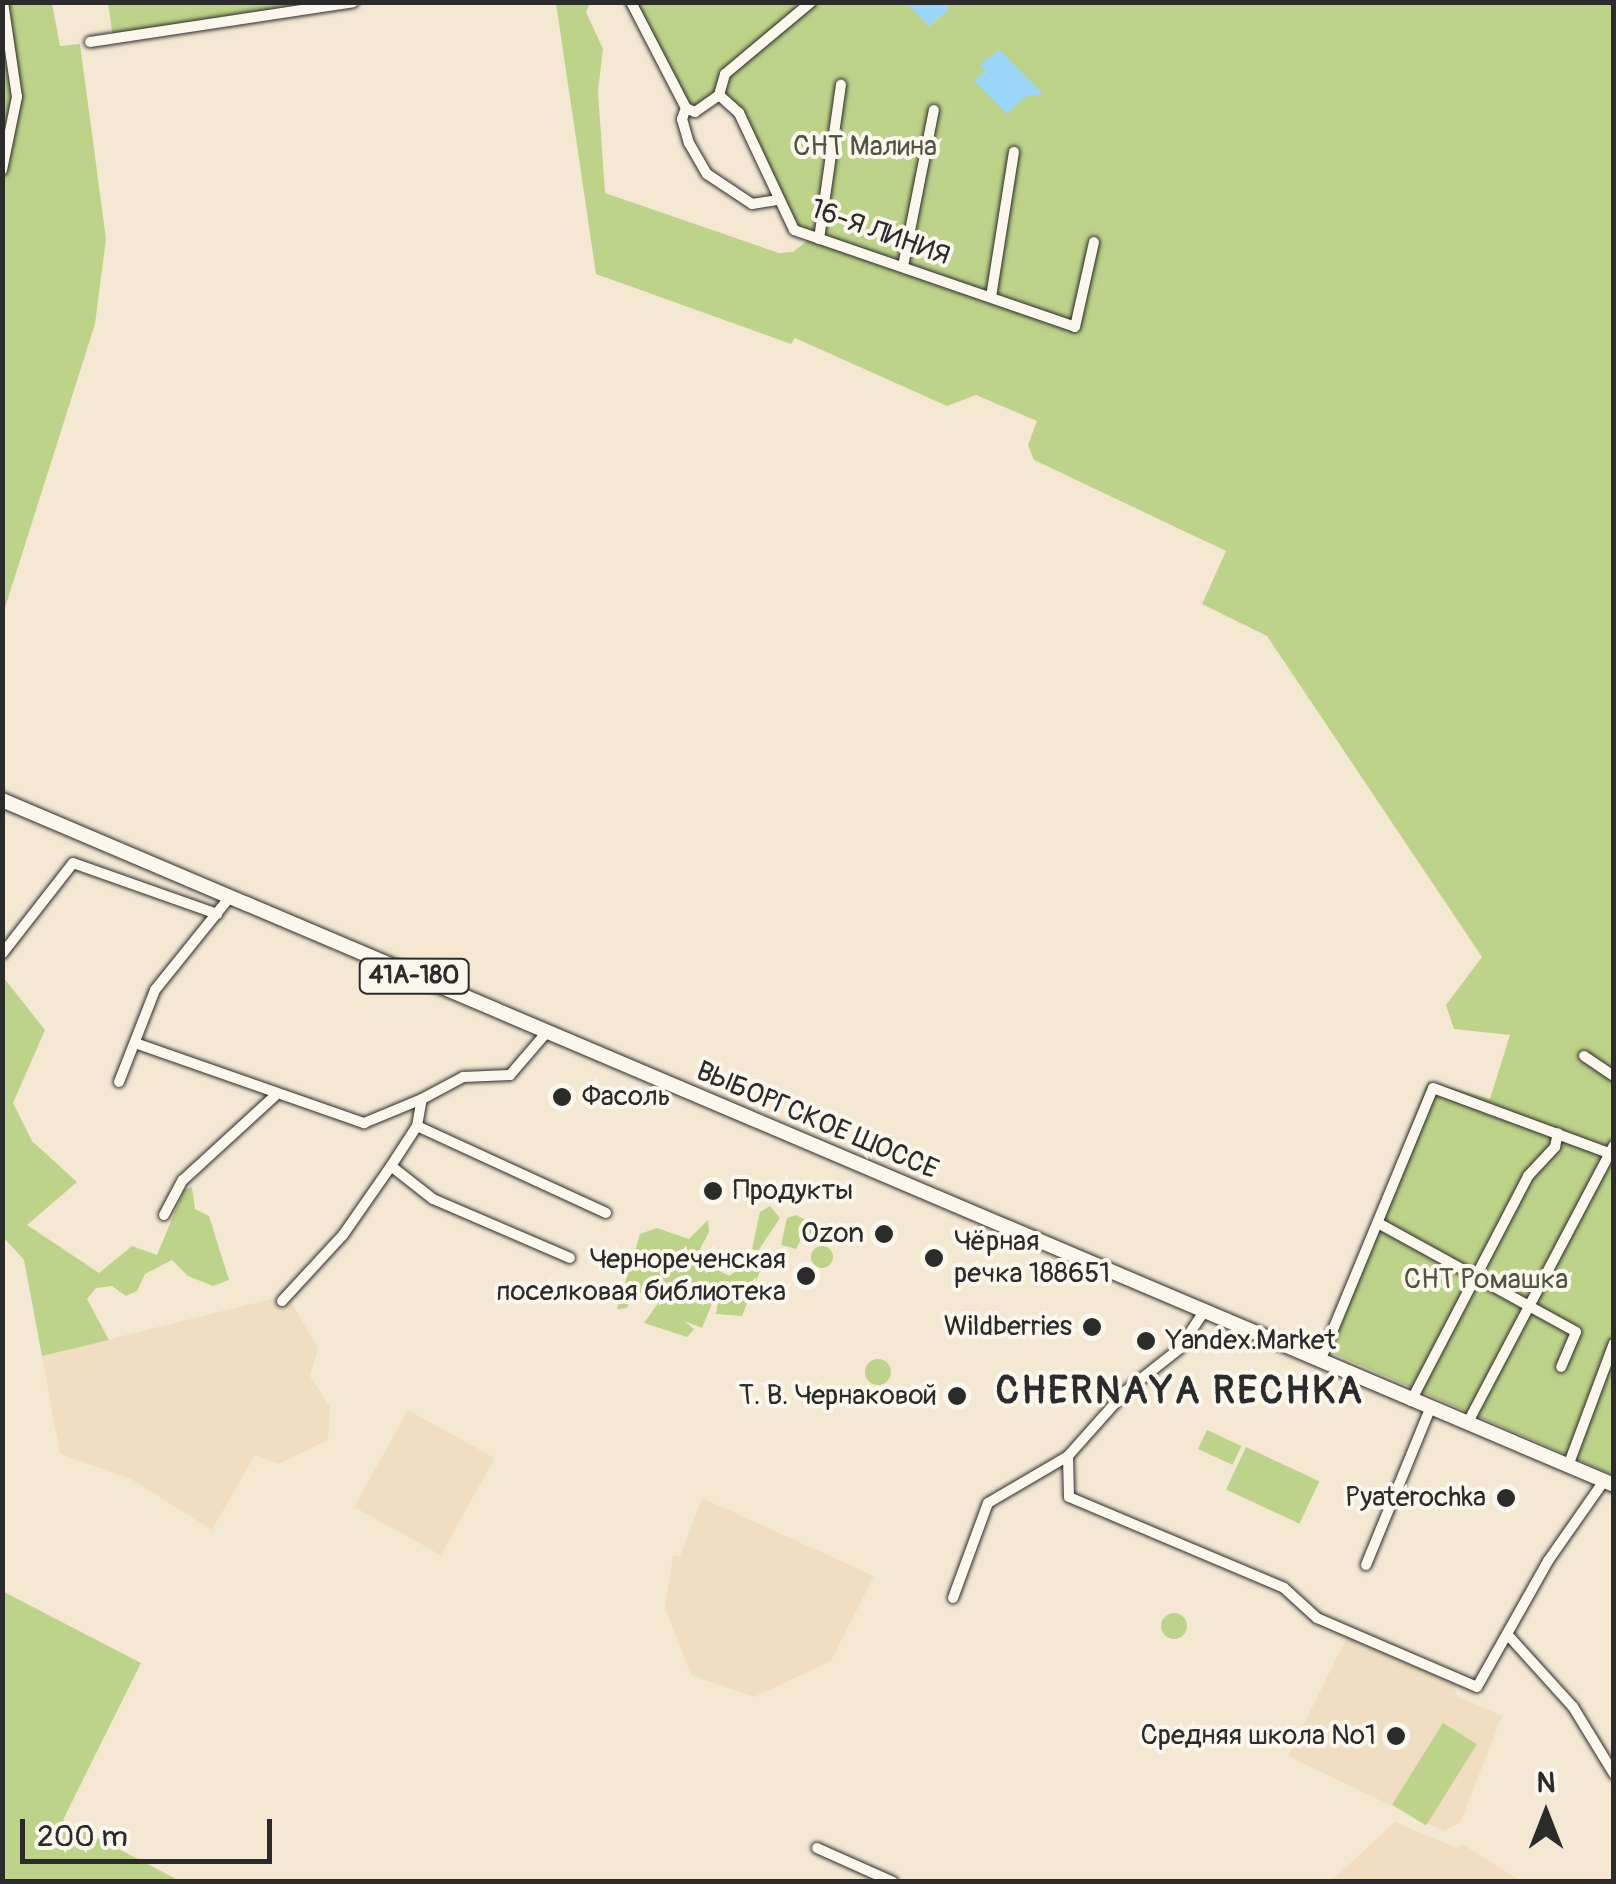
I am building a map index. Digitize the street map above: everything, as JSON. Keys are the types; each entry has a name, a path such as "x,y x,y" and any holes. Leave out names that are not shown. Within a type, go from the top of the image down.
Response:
{"main road":[{"name":"ВЫБОРГСКОЕ ШОССЕ","path":"2,800 1609,1483"}],"street":[{"path":"2,170 17,97 3,2"},
{"path":"90,42 353,2"},
{"path":"631,2 686,108 695,112 719,95 725,74 811,2"},
{"path":"819,239 841,85"},
{"name":"16-Я ЛИНИЯ","path":"719,95 739,113 794,230 1075,328 1094,242"},
{"path":"686,108 682,119 689,143 707,174 752,204 777,200"},
{"path":"903,266 934,110"},
{"path":"991,297 1014,152"},
{"path":"2,954 73,863 217,914"},
{"path":"119,1082 154,990 230,898"},
{"path":"135,1043 364,1122 422,1100 463,1077 510,1075 547,1032"},
{"path":"1584,1056 1614,1076"},
{"path":"1320,1361 1433,1088 1611,1149 1467,1424"},
{"path":"164,1215 184,1180 277,1094"},
{"path":"282,1301 344,1234 392,1166 417,1126 422,1100"},
{"path":"417,1126 606,1213"},
{"path":"1411,1401 1473,1276 1558,1133"},
{"path":"392,1166 433,1199 570,1258"},
{"path":"1378,1223 1576,1332 1561,1367"},
{"path":"953,1598 988,1503 1068,1456 1126,1391 1178,1350 1203,1313"},
{"path":"1568,1466 1614,1343"},
{"path":"1366,1565 1430,1408"},
{"path":"1068,1456 1069,1498 1284,1588 1317,1618 1477,1687 1506,1634 1609,1483"},
{"path":"1506,1634 1573,1706 1614,1774"},
{"path":"817,1848 892,1882"}],"shaded area":[{"path":"287,1295 318,1348 310,1376 330,1407 328,1440 278,1464 255,1455 212,1530 131,1479 60,1454 42,1356"},
{"path":"408,1410 495,1458 441,1555 354,1507"},
{"path":"702,1498 874,1576 831,1661 754,1697 691,1675 665,1608 673,1555 680,1556"},
{"name":"Средняя школа №1","path":"1347,1637 1453,1683 1457,1696 1502,1716 1460,1823 1444,1831 1288,1756"},
{"path":"1395,1822 1457,1848 1462,1844 1521,1881 1331,1881"}],"green space":[{"path":"108,2 353,3 113,38"},
{"path":"943,2 1613,3 1613,1475 1325,1350 1428,1081 1490,1099 1510,1035 1454,1029 1446,1005 1482,957 1267,636 1202,604 1226,551 1034,460 1028,445 1037,421 976,395 947,406 795,338 791,344 596,274 556,3 590,3 586,12 603,49 598,91 605,193 779,253 793,252 812,237 794,230 739,113 714,101 690,111 631,3 907,3 929,26 949,9"},
{"path":"3,3 52,3 60,46 80,44 106,239 95,324 3,614"},
{"path":"3,977 45,1030 13,1103 32,1141 77,1182 27,1225 99,1273 132,1246 157,1255 184,1190 192,1187 195,1209 209,1216 229,1280 213,1286 188,1276 172,1260 145,1274 137,1291 126,1296 112,1286 96,1288 87,1299 109,1340 42,1356 24,1260 3,1237"},
{"path":"770,1206 780,1218 758,1251 752,1249 760,1212"},
{"path":"796,1215 822,1228 823,1236 804,1234 796,1249 781,1245 787,1218"},
{"path":"708,1220 709,1232 696,1257 701,1262 730,1276 746,1256 758,1257 762,1266 742,1316 716,1314 719,1298 699,1294 696,1298 712,1304 702,1328 684,1321 694,1329 687,1337 644,1323 659,1302 656,1293 632,1293 627,1308 617,1309 640,1234 657,1228 689,1239"},
{"path":"822,1246 830,1249 830,1265 822,1268 814,1265 811,1257 814,1249"},
{"path":"878,1359 887,1363 891,1372 887,1381 878,1385 869,1381 865,1372 869,1363"},
{"path":"1207,1430 1241,1446 1233,1465 1198,1449"},
{"path":"1246,1447 1319,1481 1300,1524 1226,1490"},
{"path":"2,1591 141,1663 63,1820 180,1881 3,1881"},
{"path":"1174,1613 1183,1617 1187,1626 1183,1635 1174,1639 1165,1635 1161,1626 1165,1617"},
{"path":"1443,1723 1477,1744 1426,1826 1392,1804"}],"water":[{"path":"906,3 943,3 949,9 929,26"},
{"path":"1000,50 1043,94 1024,97 1007,114 974,81 985,70 980,64"}],"place":[{"name":"Фасоль","path":"562,1097"},
{"name":"Продукты","path":"713,1191"},
{"name":"Ozon","path":"884,1234"},
{"name":"Чёрная речка 188651","path":"934,1258"},
{"name":"Чернореченская поселковая библиотека","path":"806,1276"},
{"name":"Wildberries","path":"1092,1327"},
{"name":"Yandex.Market","path":"1146,1341"},
{"name":"Т. В. Чернаковой","path":"957,1396"},
{"name":"Pyaterochka","path":"1506,1498"},
{"name":"Средняя школа №1","path":"1396,1736"}],"district":[{"name":"CHERNAYA RECHKA","path":"1180,1392"}],"park label":[{"name":"СНТ Малина","path":"865,147"},
{"name":"СНТ Ромашка","path":"1486,1280"}]}
